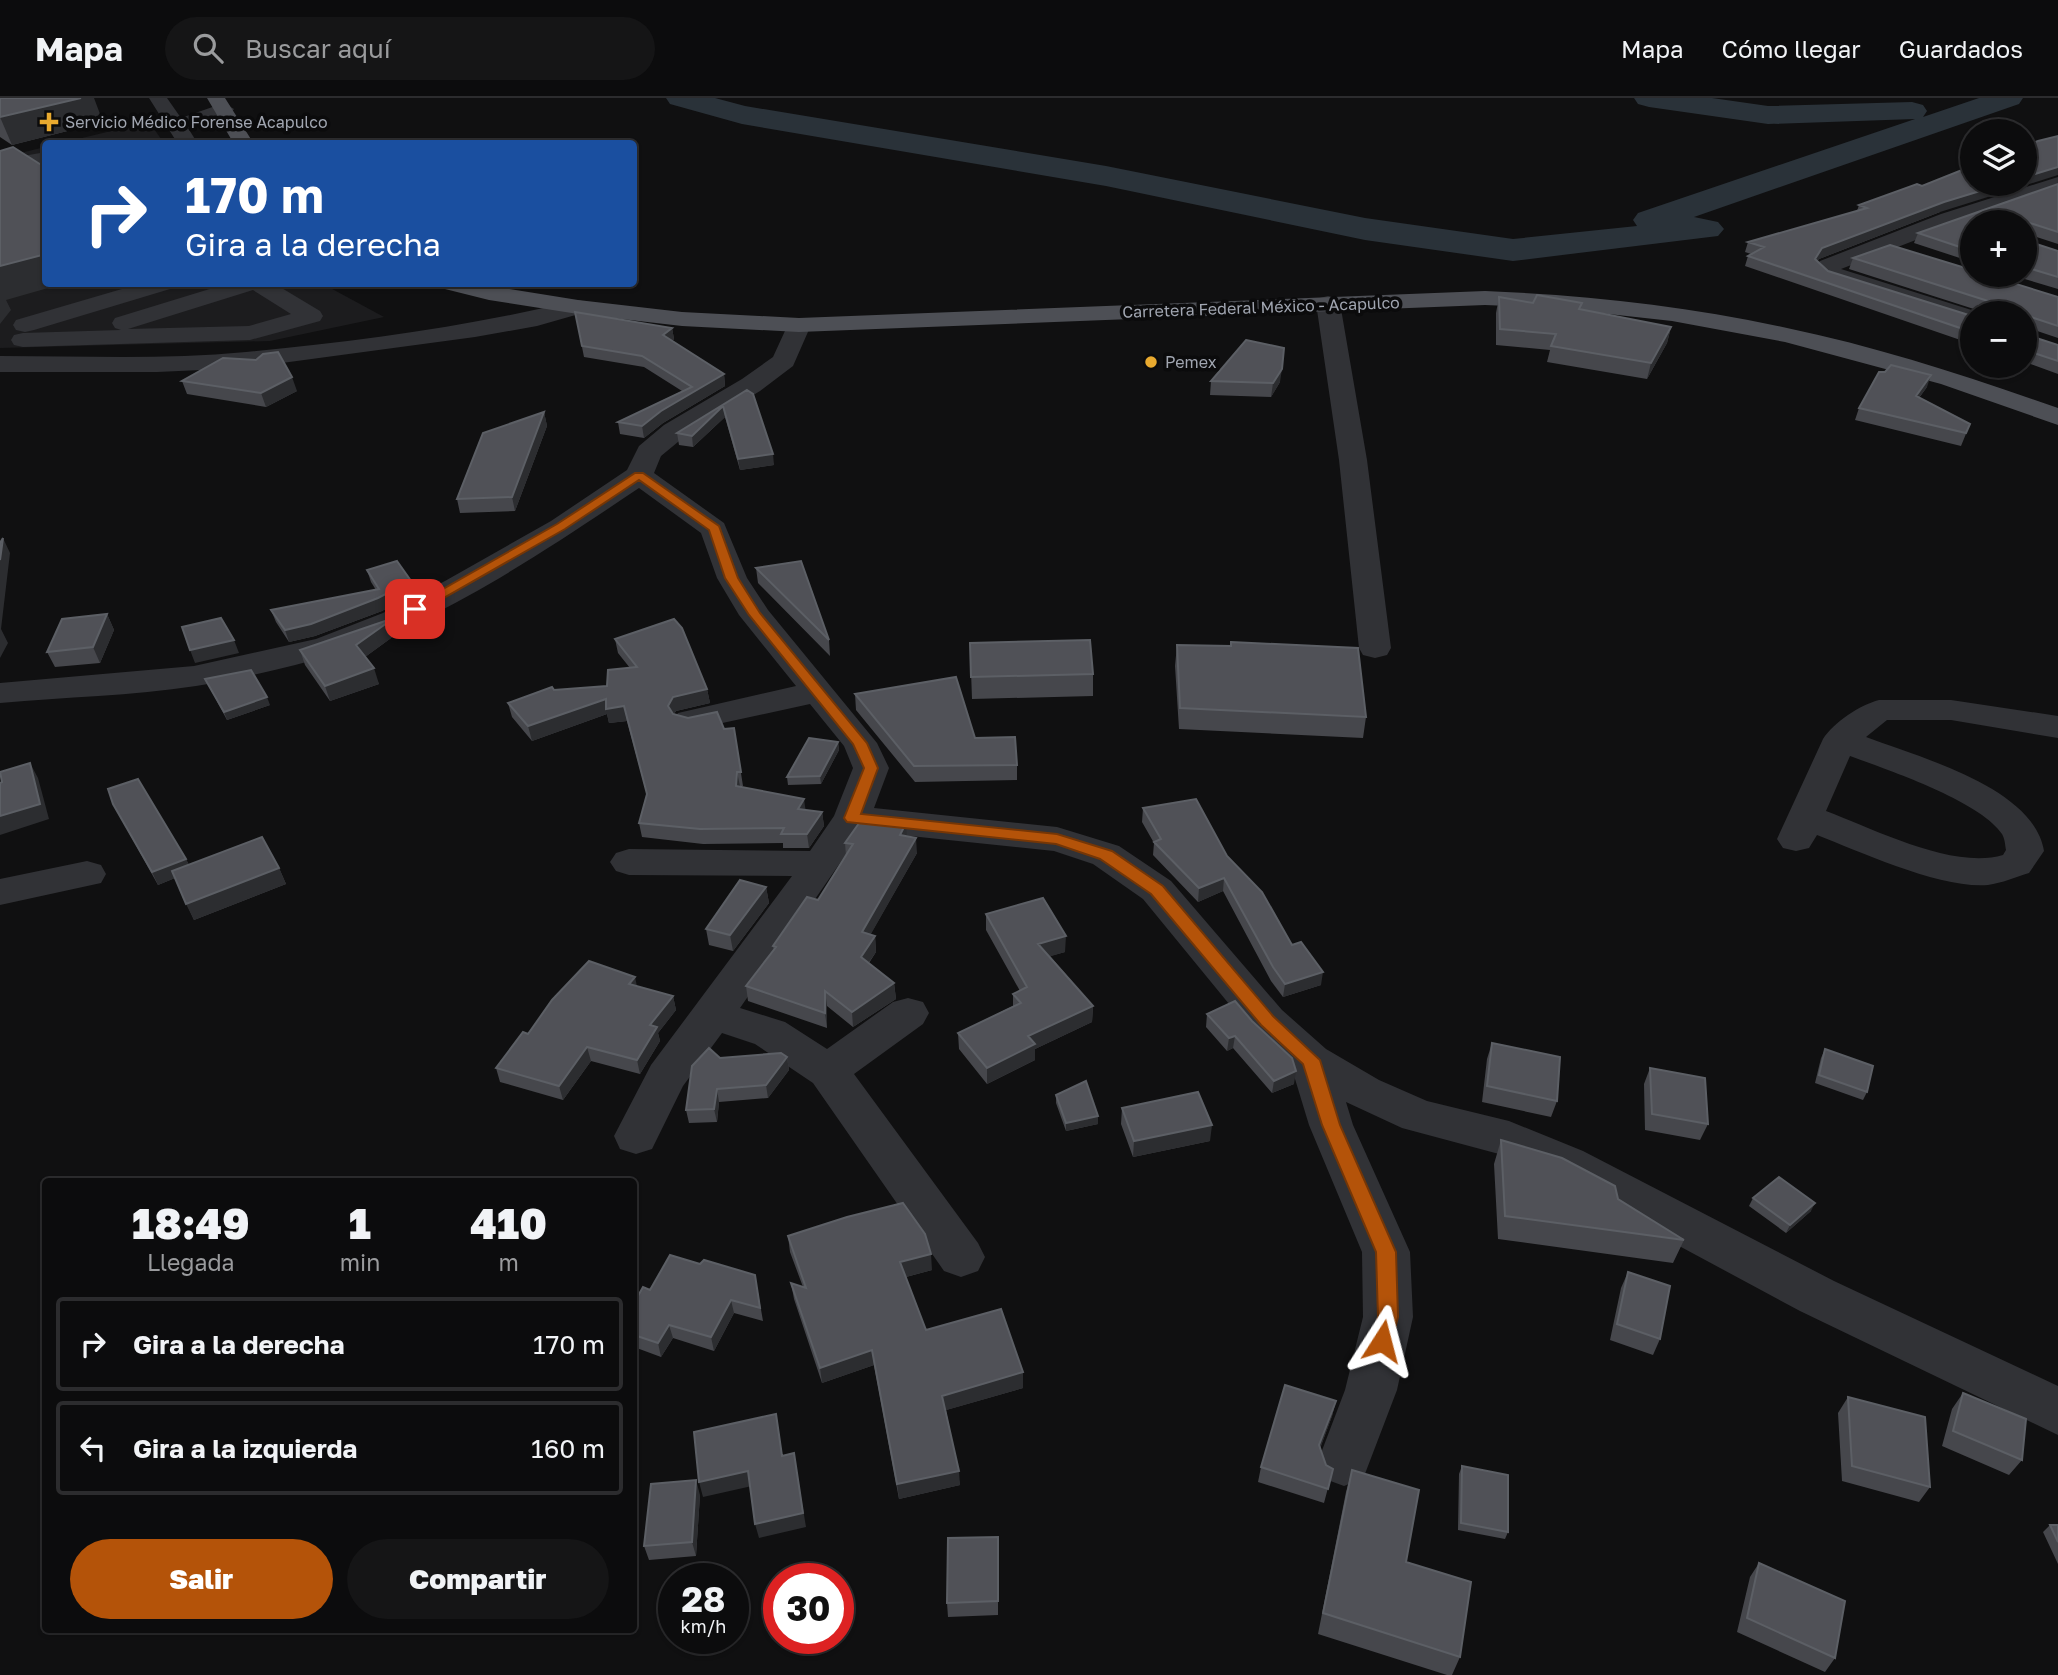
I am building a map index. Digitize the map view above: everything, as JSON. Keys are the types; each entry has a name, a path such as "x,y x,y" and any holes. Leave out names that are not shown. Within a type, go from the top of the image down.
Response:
{"main road":[{"path":"220,103 242,140"},
{"name":"Carretera Federal México - Acapulco","path":"465,287 578,307 682,319 799,325 1328,303 1485,299 1554,301 1672,314 1787,335 1950,379 2058,417"}],"street":[{"path":"158,98 183,136 220,103"},
{"path":"0,166 42,159"},
{"path":"1960,314 1833,274 1826,269 1949,219 2058,183"},
{"path":"2014,197 2047,207"},
{"path":"1949,219 1960,223"},
{"path":"1885,244 1923,256"},
{"path":"12,307 104,288"},
{"path":"0,332 104,288"},
{"path":"168,334 252,296"},
{"path":"0,341 250,333 311,316 282,298 252,296 82,337"},
{"path":"1328,303 1353,460 1375,648"},
{"path":"0,364 157,364 245,360 475,330 537,319 578,307"},
{"path":"0,693 194,676 327,646 394,620 456,588 561,527 639,475 649,452 674,431 751,385 784,361 799,325"},
{"path":"636,1136 666,1077 852,818 871,768 860,743 755,615 732,578 714,529 639,475"},
{"path":"690,720 817,692"},
{"path":"1840,739 1942,781 2002,812 2020,830 2025,850 2016,864 1985,872 1801,828 1840,739 1879,710 1951,710 2058,727"},
{"path":"852,818 1057,839 1106,855 1157,890 1267,1021 1311,1060 1364,1092 1418,1116 1508,1139 1567,1164 1817,1296 2058,1411"},
{"path":"629,862 821,864"},
{"path":"0,892 87,874"},
{"path":"828,1071 908,1013"},
{"path":"712,1014 770,1033 828,1071 961,1257"},
{"path":"1311,1060 1331,1125 1386,1252 1388,1317 1371,1390 1344,1461"}],"shaded area":[{"path":"149,122 162,140 74,140"},
{"path":"42,148 42,287 329,287 384,317 270,341 0,348 0,158"}],"building":[{"path":"0,98 81,98 0,117"},
{"path":"2058,136 2058,167 2037,173 2038,141"},
{"path":"13,147 42,165 42,255 0,266 0,151"},
{"path":"1960,171 1960,196 1964,196 1822,248 1815,259 1828,271 1960,312 1960,328 1748,256 1764,247 1748,242 1867,208 1859,205 1917,184 1922,186"},
{"path":"2058,184 2058,232 2037,225 2037,210 1984,210 2024,196 2037,196 2037,191"},
{"path":"1960,218 1960,247 1918,233"},
{"path":"2037,244 2058,251 2058,277 2037,271"},
{"path":"1890,245 1960,266 1960,287 2026,287 2058,297 2058,326 2037,319 2037,301 1988,301 1853,258"},
{"path":"1537,295 1582,303 1579,309 1671,327 1651,363 1551,346 1556,334 1500,329 1499,297 1533,303"},
{"path":"575,312 672,328 663,335 724,374 661,411 642,426 618,422 692,387 642,356 582,346"},
{"path":"2037,338 2058,345 2058,361 2037,354"},
{"path":"1246,340 1284,348 1282,369 1273,383 1211,381"},
{"path":"278,352 292,377 261,393 182,381 223,358 256,360 263,354"},
{"path":"1891,365 1931,375 1916,396 1970,424 1966,433 1859,408 1879,372 1885,372"},
{"path":"747,390 753,394 773,454 738,459 723,406 692,436 677,433"},
{"path":"544,412 512,497 457,499 483,433"},
{"path":"397,561 411,581 378,598 311,624 285,630 271,610 379,589 367,570"},
{"path":"801,561 829,640 756,568"},
{"path":"107,614 93,647 47,652 62,619"},
{"path":"221,618 234,640 190,650 182,627"},
{"path":"394,618 356,645 374,668 325,686 300,650"},
{"path":"674,619 682,628 707,689 673,697 668,706 673,714 688,718 717,712 724,729 734,728 741,772 737,772 736,786 804,799 798,809 822,812 807,834 781,834 784,828 700,829 639,823 647,794 624,706 606,709 606,699 528,726 508,703 552,687 554,690 607,686 608,670 637,667 615,639"},
{"path":"1090,640 1093,674 971,677 970,643"},
{"path":"1231,642 1358,648 1366,717 1180,708 1177,645 1231,646"},
{"path":"251,670 267,697 224,712 205,679"},
{"path":"956,677 975,738 1015,737 1017,765 914,766 855,694"},
{"path":"809,738 838,742 820,776 787,777"},
{"path":"30,763 40,804 0,816 0,772"},
{"path":"138,779 186,859 152,872 113,804 108,789"},
{"path":"1196,799 1227,856 1262,892 1292,945 1301,942 1323,972 1285,984 1224,878 1199,888 1154,842 1161,839 1143,808"},
{"path":"862,819 906,823 900,835 916,838 862,932 875,936 861,957 894,983 852,1012 825,991 825,1013 746,986 776,947 773,946 807,897 818,900 853,844 845,843"},
{"path":"262,837 279,868 186,904 172,871"},
{"path":"740,880 766,887 730,935 706,929"},
{"path":"1043,898 1066,936 1038,944 1093,1006 1028,1036 1035,1044 987,1068 958,1033 1021,1003 1013,994 1027,987 986,914"},
{"path":"589,961 635,977 629,984 673,996 650,1025 657,1027 637,1060 587,1047 559,1086 496,1068 523,1032 528,1034 552,1000"},
{"path":"1235,1001 1252,1021 1292,1058 1296,1071 1274,1081 1235,1036 1229,1038 1207,1014"},
{"path":"1492,1043 1560,1057 1557,1101 1487,1086"},
{"path":"709,1048 720,1058 781,1053 787,1057 766,1085 717,1089 714,1109 686,1110 692,1066"},
{"path":"1825,1049 1873,1066 1867,1092 1819,1075"},
{"path":"1650,1068 1705,1078 1708,1124 1652,1114"},
{"path":"1086,1081 1098,1116 1066,1123 1056,1095"},
{"path":"1198,1092 1212,1125 1134,1141 1122,1108"},
{"path":"1501,1140 1562,1158 1615,1186 1618,1199 1684,1240 1505,1216"},
{"path":"1779,1177 1815,1203 1790,1225 1753,1198"},
{"path":"903,1203 925,1234 931,1254 900,1262 926,1330 1001,1309 1023,1372 942,1396 959,1471 897,1484 872,1350 820,1368 791,1283 806,1288 788,1236"},
{"path":"670,1255 700,1264 704,1260 755,1275 760,1308 731,1300 711,1337 669,1325 658,1343 637,1336 637,1298 643,1287 650,1290"},
{"path":"1628,1272 1670,1286 1660,1339 1617,1324"},
{"path":"1285,1385 1336,1401 1319,1445 1326,1465 1333,1469 1328,1489 1261,1467"},
{"path":"1963,1393 2026,1419 2022,1460 1953,1431"},
{"path":"1848,1397 1925,1417 1930,1487 1852,1466"},
{"path":"776,1414 782,1456 794,1453 803,1513 755,1524 748,1471 699,1482 694,1432"},
{"path":"1462,1466 1508,1475 1508,1532 1461,1523"},
{"path":"1352,1470 1419,1490 1406,1562 1471,1582 1460,1657 1323,1613"},
{"path":"696,1480 692,1542 644,1546 651,1484"},
{"path":"2050,1525 2058,1525 2058,1542"},
{"path":"998,1537 998,1601 947,1603 948,1538"},
{"path":"1759,1563 1845,1601 1835,1658 1747,1618"}],"waterway":[{"path":"681,98 742,115 1106,176 1365,229 1513,250 1706,229 1650,220 2008,98"},
{"path":"1649,98 1768,115 1912,111"}],"place":[{"name":"Servicio Médico Forense Acapulco","path":"49,122"},
{"name":"Pemex","path":"1151,362"}],"route":[{"path":"415,609 561,527 639,475 682,504 714,529 732,578 755,615 860,743 871,768 852,818 1057,839 1106,855 1157,890 1267,1021 1311,1060 1331,1125 1386,1252 1388,1317 1382,1341"}]}
